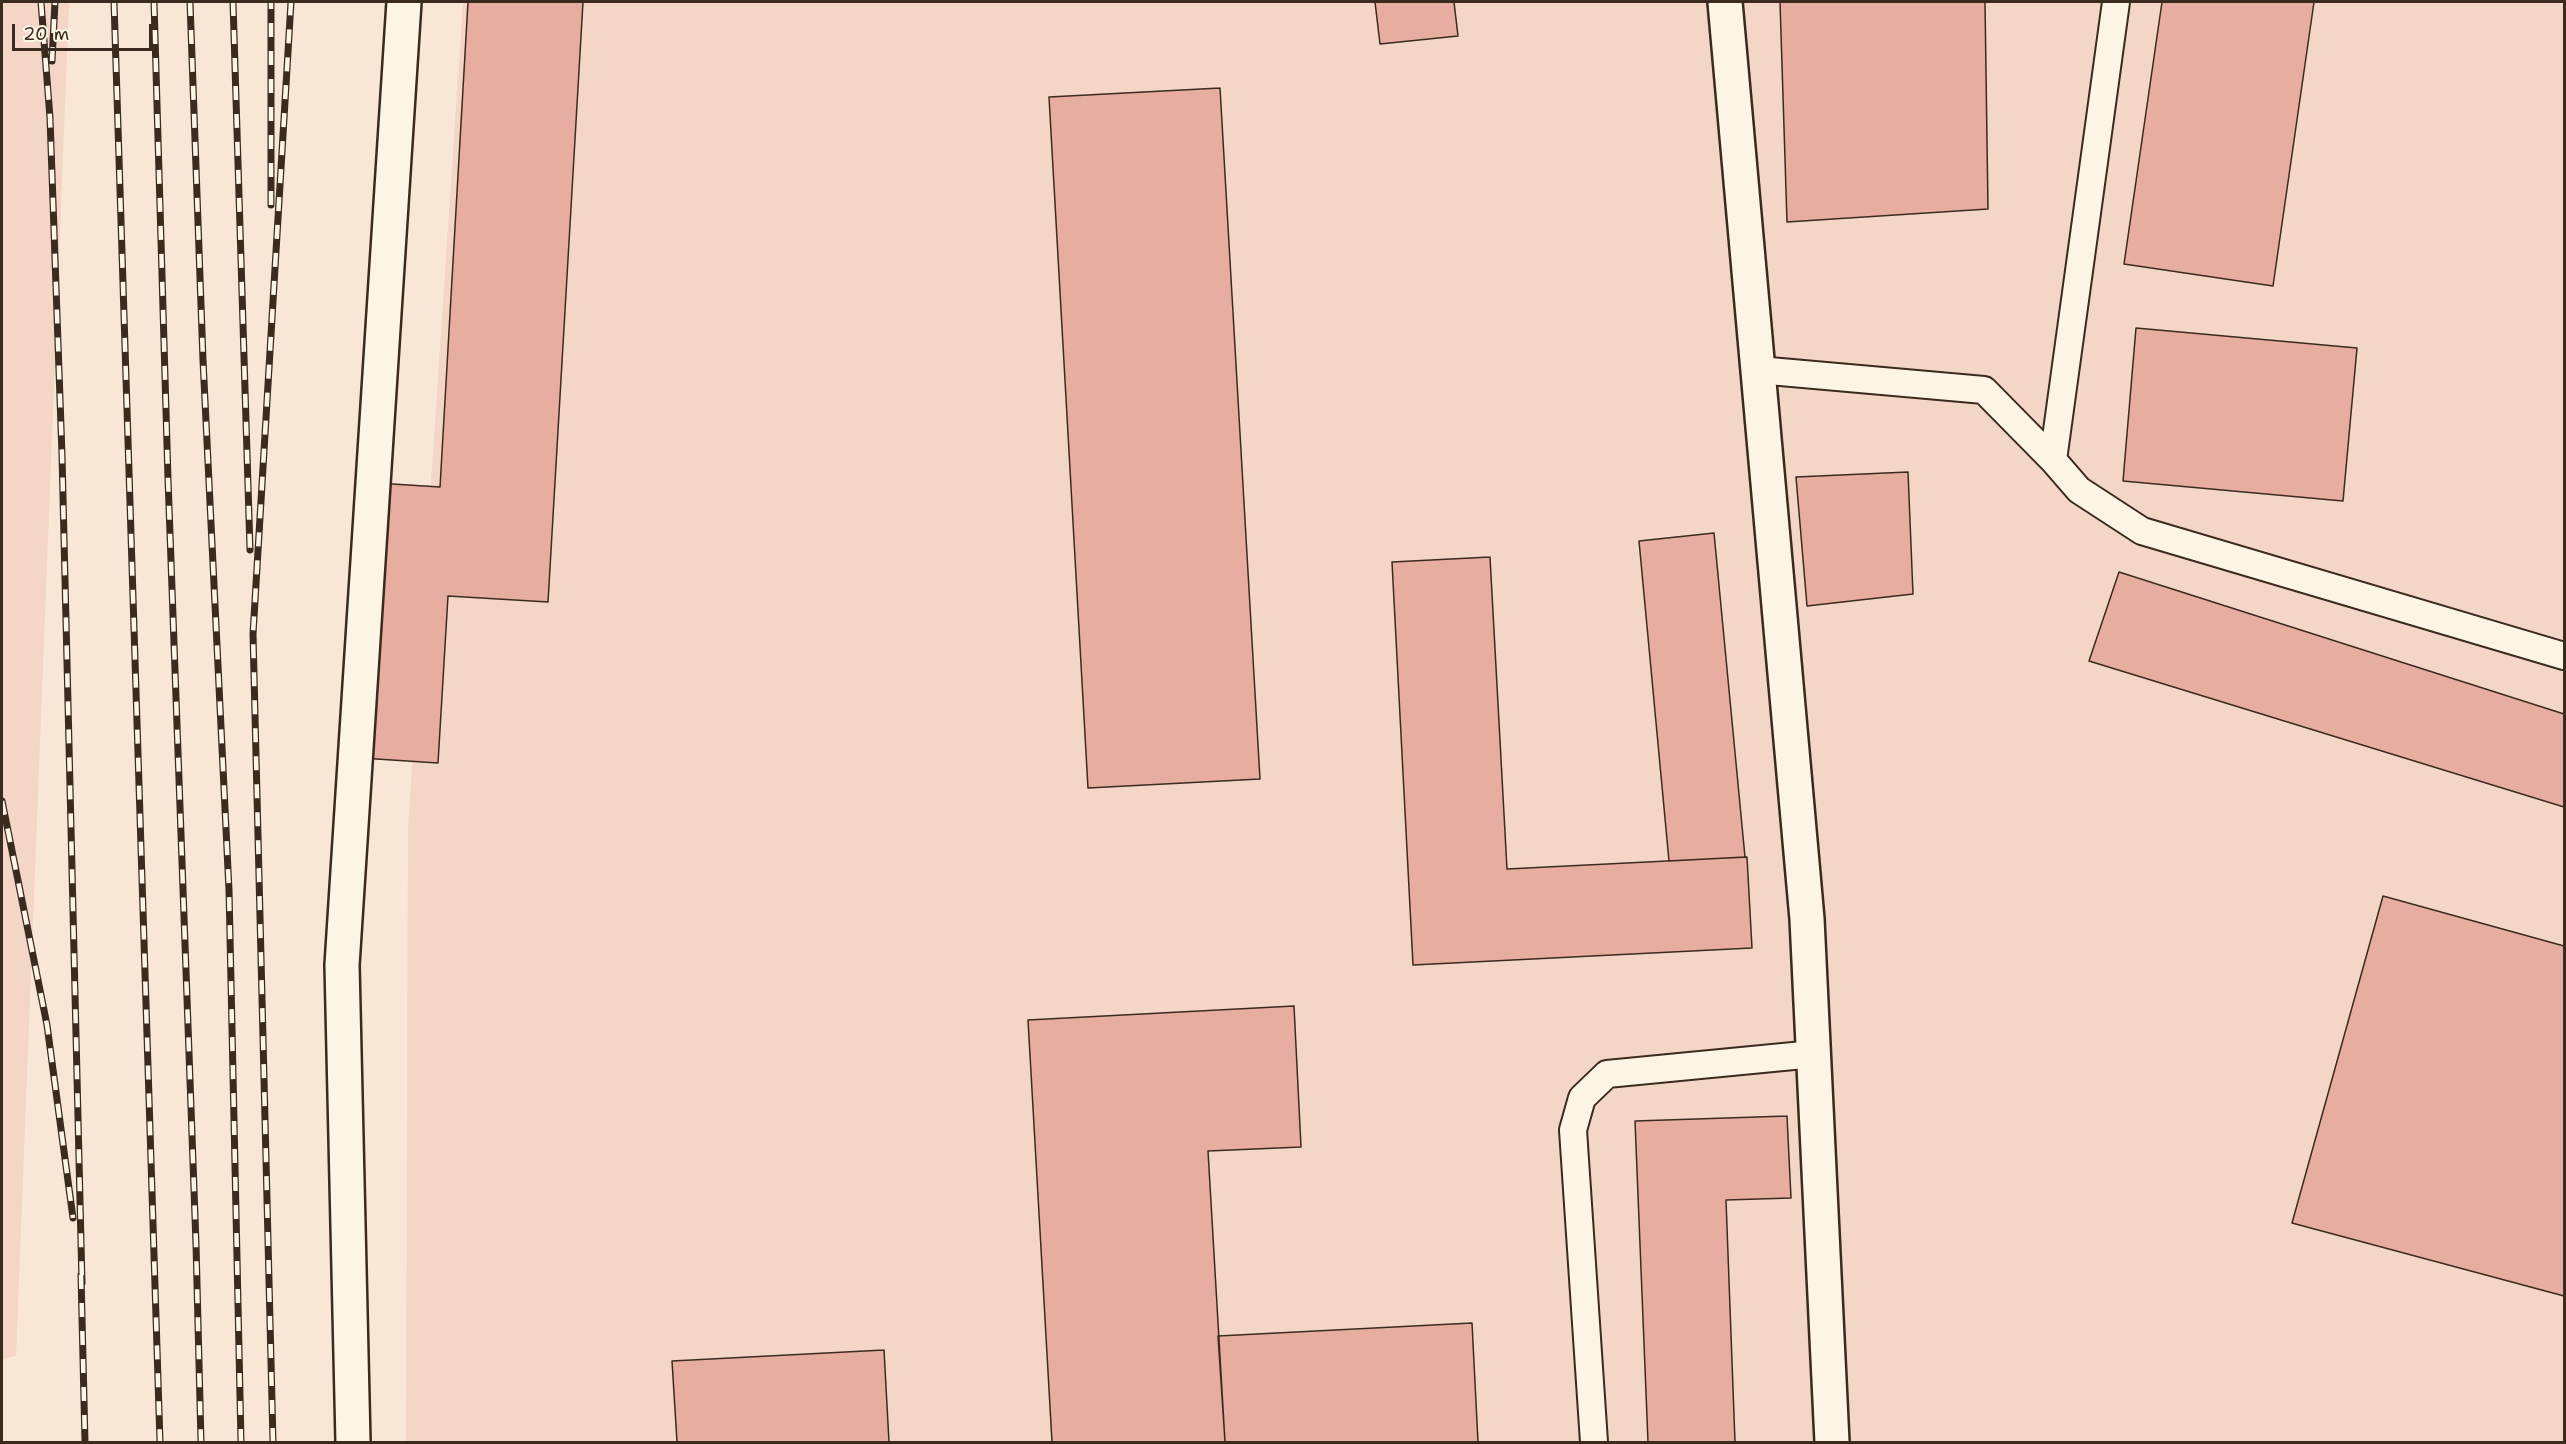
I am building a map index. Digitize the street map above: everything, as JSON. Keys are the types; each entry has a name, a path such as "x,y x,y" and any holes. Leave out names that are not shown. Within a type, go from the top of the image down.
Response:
{"street":[{"path":"353,1443 342,965 404,2"},
{"path":"1725,2 1807,919 1832,1443"}],"lane":[{"path":"2053,460 2116,2"},
{"path":"1758,370 1984,390 2053,460 2079,490 2142,531 2565,656"},
{"path":"1594,1443 1573,1130 1582,1098 1607,1074 1814,1054"}],"shaded area":[{"path":"2,2 69,2 16,1356 2,1359"},
{"path":"463,2 2564,2 2564,1442 406,1442 408,827"}],"building":[{"path":"468,2 583,2 548,602 448,596 438,763 361,758 377,483 440,487"},
{"path":"1375,2 1454,2 1458,36 1380,44"},
{"path":"1780,2 1985,2 1988,209 1787,222"},
{"path":"2162,2 2314,2 2273,286 2124,264"},
{"path":"1220,88 1260,779 1088,788 1049,97"},
{"path":"2136,328 2357,348 2343,501 2123,481"},
{"path":"1908,472 1913,594 1807,606 1796,477"},
{"path":"1714,533 1745,857 1669,861 1639,541"},
{"path":"1490,557 1507,869 1747,857 1752,948 1413,965 1392,562"},
{"path":"2119,572 2564,714 2564,807 2089,661"},
{"path":"2383,896 2564,946 2564,1296 2292,1223"},
{"path":"1294,1006 1301,1147 1208,1151 1225,1442 1052,1442 1028,1020"},
{"path":"1787,1116 1791,1198 1726,1200 1735,1442 1648,1442 1635,1121"},
{"path":"1472,1323 1478,1442 1225,1442 1218,1336"},
{"path":"884,1350 889,1442 677,1442 672,1361"}],"railway":[{"path":"41,2 50,118 62,455 82,1283"},
{"path":"52,61 55,2"},
{"path":"114,2 160,1442"},
{"path":"154,2 201,1442"},
{"path":"190,2 203,360 229,890 241,1442"},
{"path":"233,2 250,550"},
{"path":"271,2 271,205"},
{"path":"273,1442 253,634 291,2"},
{"path":"2,801 47,1025 73,1218"},
{"path":"81,1275 85,1442"}]}
